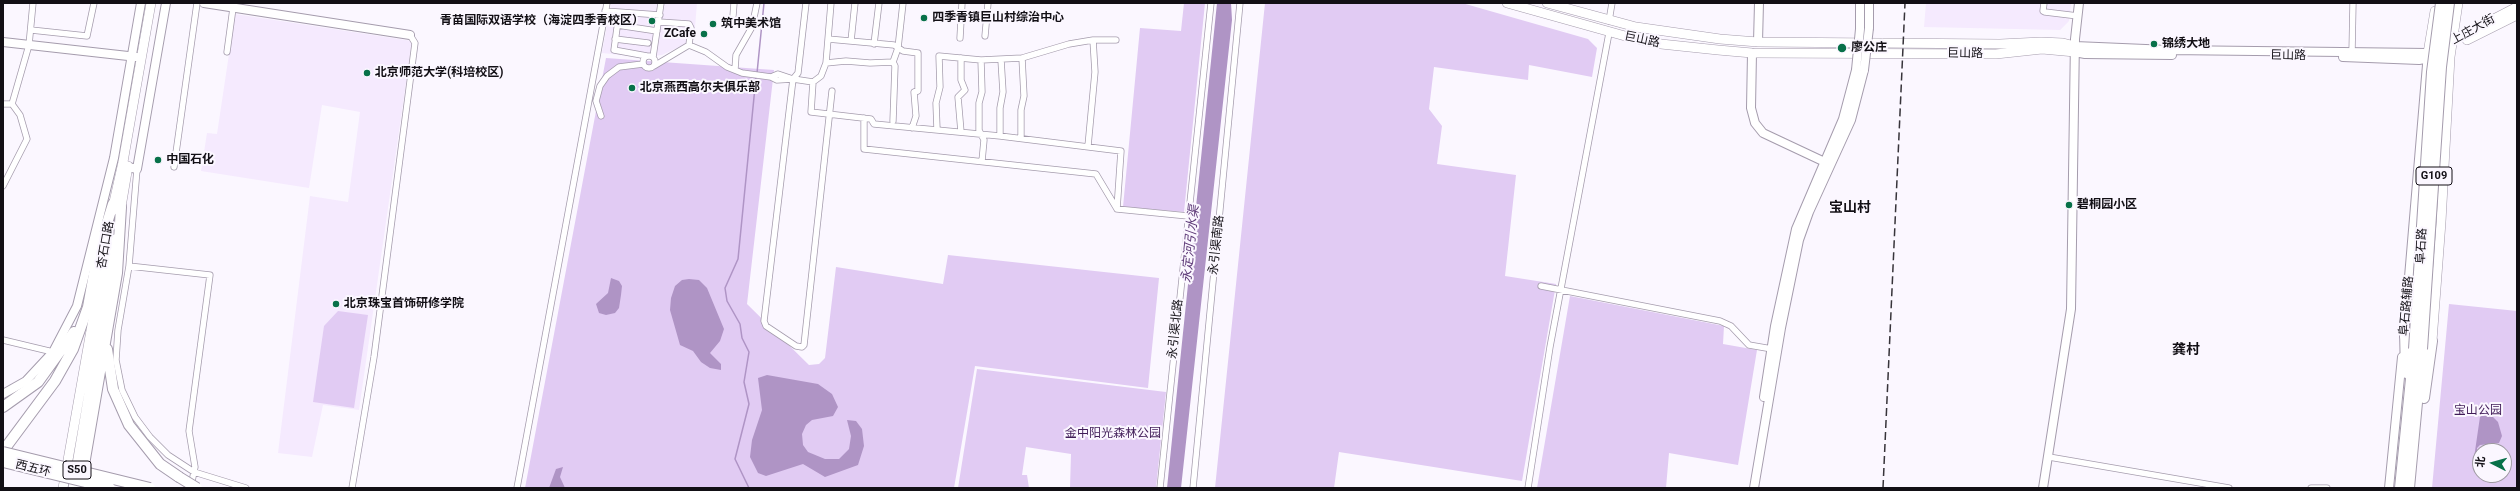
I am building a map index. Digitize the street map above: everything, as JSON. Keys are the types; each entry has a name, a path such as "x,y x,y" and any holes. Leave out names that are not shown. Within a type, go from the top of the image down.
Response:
{"highway":[{"name":"阜石路","path":"2409,488 2414,443 2432,72 2441,3"},
{"name":"阜石路","path":"2400,488 2407,412 2418,349 2440,67 2449,3"},
{"path":"3,451 55,381 73,348 88,308 98,252 117,206"},
{"path":"80,488 117,273 117,206"},
{"path":"3,407 38,382 66,346 88,308"},
{"path":"107,325 107,357 113,389 129,425 160,464 197,488"},
{"path":"2404,332 2407,412"},
{"path":"2414,443 2423,404 2432,340"},
{"name":"西五环","path":"3,451 150,488"},
{"name":"西五环","path":"3,462 110,488"},
{"path":"40,471 85,488"}],"main road":[{"path":"3,394 26,382 53,352 76,306 114,160 141,3"},
{"name":"杏石口路","path":"128,166 142,57 151,3"},
{"name":"杏石口路","path":"128,166 157,3"},
{"name":"杏石口路","path":"63,488 117,206 128,166 166,3"},
{"path":"204,3 410,35"},
{"name":"巨山路","path":"1507,3 1609,33 1660,44 1752,53 1996,54 2042,49 2075,49 2352,52 2428,55"},
{"name":"巨山路","path":"1547,3 1609,21 1679,34 1758,42 2000,44 2041,42 2063,43 2085,54 2405,60 2428,55"},
{"path":"1758,42 1759,3"},
{"path":"1860,3 1860,70"},
{"path":"1754,488 1793,265 1809,212 1828,164 1860,70 1869,28 1869,3"},
{"path":"2043,488 2071,309 2075,49 2079,3"},
{"path":"2428,55 2437,3"},
{"path":"2432,340 2451,46 2458,3"},
{"name":"上庄大街","path":"2451,46 2517,7"},
{"name":"上庄大街","path":"2428,55 2451,46 2517,15"},
{"path":"3,42 142,57"},
{"path":"1752,53 1751,108 1755,123 1763,133 1828,164"},
{"name":"阜石路辅路","path":"2389,488 2428,55"},
{"path":"114,160 128,166"},
{"path":"1749,488 1781,292 1796,229 1828,164"},
{"name":"杏石口路","path":"73,488 117,206"}],"street":[{"path":"12,104 29,45 34,3"},
{"path":"31,30 87,36 94,3"},
{"path":"174,167 197,3"},
{"path":"517,488 607,3"},
{"path":"654,66 656,60 653,57 661,3"},
{"path":"733,16 734,3"},
{"path":"735,69 736,55 752,27 757,3"},
{"path":"806,3 798,73 793,79 764,322 766,326 796,346 802,347 804,345 832,91"},
{"path":"689,45 706,52 727,67 748,74 771,77 778,74 793,79 813,82 822,76 826,63 831,3"},
{"path":"851,41 855,3"},
{"path":"874,44 879,3"},
{"path":"892,62 898,48 903,3"},
{"path":"960,38 962,3"},
{"path":"985,36 988,3"},
{"name":"永引渠北路","path":"1160,488 1211,3"},
{"name":"永引渠南路","path":"1194,488 1240,3"},
{"path":"1609,21 1612,3"},
{"path":"2044,3 2043,11 2045,12 2078,16"},
{"path":"2352,52 2353,3"},
{"path":"228,52 233,8"},
{"path":"605,11 659,18 689,24 691,28 689,45"},
{"path":"619,13 614,50 653,57"},
{"path":"617,26 657,31"},
{"path":"1528,488 1561,290 1609,33"},
{"path":"352,488 374,358 415,43 410,35"},
{"path":"828,39 894,45 898,48 918,53 918,91 914,92 916,116 912,128"},
{"path":"615,40 648,43"},
{"path":"1088,146 1095,72 1093,40"},
{"path":"936,129 936,102 940,87 939,56 982,60 1002,60 1022,58 1069,44 1093,40 1116,40"},
{"path":"601,116 596,101 600,86 607,76 619,67 643,64 649,68 689,45"},
{"path":"643,64 646,56"},
{"path":"961,58 961,80 965,90 958,96 961,132"},
{"path":"1020,138 1021,110 1024,96 1022,58"},
{"path":"826,63 846,60 870,63 892,62"},
{"path":"982,60 982,92 979,103 981,135 984,140 982,161"},
{"path":"1000,136 1000,108 1004,92 1002,60"},
{"path":"892,62 895,66 893,121"},
{"path":"813,82 811,112 871,119 874,124 1020,138 1121,151 1117,209"},
{"path":"3,104 12,104"},
{"path":"3,186 27,139 20,115 12,104"},
{"path":"864,118 864,149 1096,174 1117,209"},
{"path":"128,166 129,266 118,330 116,360 122,390 134,417 150,437 168,455 194,472 246,488"},
{"path":"1117,209 1188,216"},
{"path":"129,266 210,275 189,431 194,472 190,488"},
{"path":"1541,286 1720,321 1731,326 1749,344 1772,349"},
{"path":"3,340 53,352"},
{"path":"2048,457 2229,488"},
{"path":"2311,488 2327,488"}],"shaded area":[{"name":"青苗国际双语学校（海淀四季青校区）","path":"611,3 697,3 694,40 662,55 640,57 602,53"},
{"path":"1217,3 1231,3 1232,20 1181,488 1167,488"},
{"path":"1926,3 2071,3 2069,21 2060,30 1924,27"},
{"path":"235,14 412,41 359,410 323,405 312,457 278,453 310,196 348,202 360,112 322,105 309,188 201,171 207,133 217,134"},
{"path":"611,278 619,281 622,286 621,295 619,308 615,313 606,315 599,313 596,304 608,293"},
{"path":"682,280 699,280 707,288 724,329 720,341 710,353 721,364 721,370 710,368 701,362 693,351 680,345 670,310 671,298 675,286"},
{"path":"767,375 818,384 832,394 838,407 833,416 812,420 806,425 802,434 803,445 808,452 825,459 839,459 849,449 851,436 847,420 856,421 862,429 864,446 858,465 825,477 803,464 766,476 758,473 750,457 752,440 762,410 758,378"},
{"path":"2482,403 2487,404 2490,414 2498,422 2502,436 2499,443 2476,443"},
{"path":"563,467 560,477 565,488 549,488 556,469"}],"green space":[{"path":"1184,3 1205,3 1184,212 1123,207 1140,28 1181,31"},
{"path":"1265,3 1462,3 1588,39 1597,48 1592,77 1529,65 1528,80 1434,67 1429,109 1442,126 1437,164 1516,175 1505,276 1556,284 1522,481 1339,452 1334,488 1215,488"},
{"path":"606,58 774,70 747,304 809,365 819,364 825,358 836,267 943,284 948,255 1159,278 1148,388 975,366 954,488 525,488"},
{"path":"1570,296 1724,326 1723,344 1757,350 1738,465 1669,453 1666,488 1537,488"},
{"name":"宝山公园","path":"2449,304 2517,311 2517,488 2432,488"},
{"path":"338,311 368,315 354,408 313,402 324,326"},
{"name":"金中阳光森林公园","path":"977,369 1166,392 1156,488 1070,488 1071,454 1026,447 1022,475 1027,475 1029,488 958,488"}],"waterway":[{"path":"757,73 764,3"},
{"path":"749,488 735,459 749,404 744,382 749,352 742,338 740,324 727,301 725,288 738,259 756,77"}],"railway":[{"path":"1883,488 1905,3"}],"place":[{"name":"四季青镇巨山村综治中心","path":"924,18"},
{"name":"青苗国际双语学校（海淀四季青校区）","path":"652,21"},
{"name":"筑中美术馆","path":"713,24"},
{"name":"ZCafe","path":"704,34"},
{"name":"锦绣大地","path":"2154,44"},
{"name":"廖公庄","path":"1842,48"},
{"name":"北京师范大学(科培校区)","path":"367,73"},
{"name":"北京燕西高尔夫俱乐部","path":"632,88"},
{"name":"中国石化","path":"158,160"},
{"name":"碧桐园小区","path":"2069,205"},
{"name":"北京珠宝首饰研修学院","path":"336,304"}],"district":[{"name":"宝山村","path":"1850,208"},
{"name":"龚村","path":"2186,350"}],"water label":[{"name":"永定河引水渠","path":"1191,244"}]}
